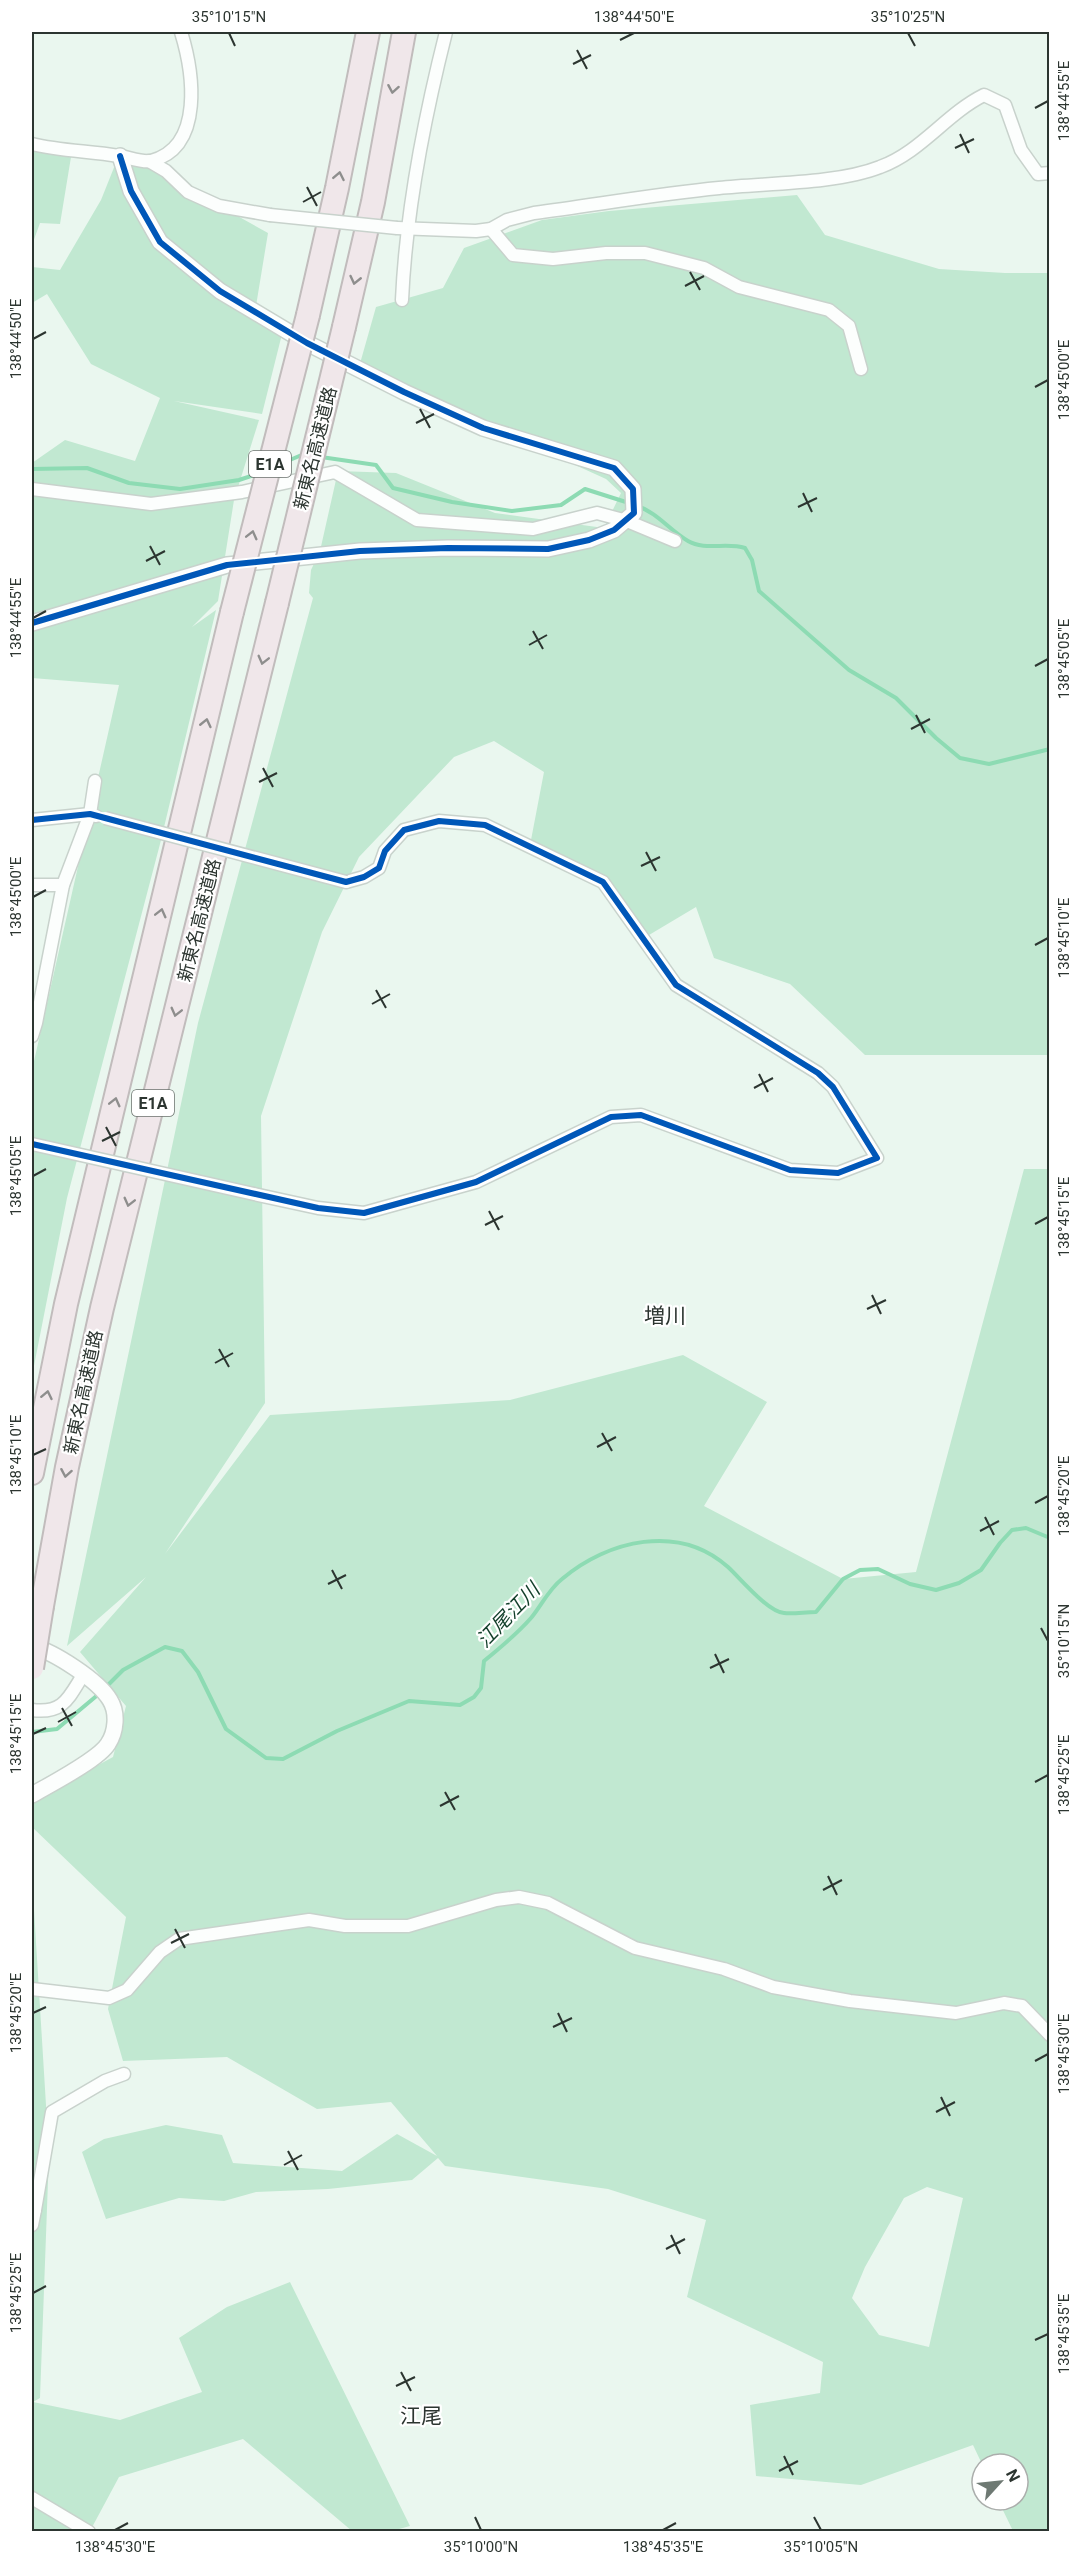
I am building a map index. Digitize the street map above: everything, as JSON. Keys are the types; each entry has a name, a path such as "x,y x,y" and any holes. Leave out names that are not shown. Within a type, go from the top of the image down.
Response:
{"highway":[{"name":"新東名高速道路","path":"32,1473 66,1304 232,612 308,315 337,188 368,32"},
{"name":"新東名高速道路","path":"32,1668 67,1467 102,1308 344,327 373,202 404,32"}],"street":[{"path":"149,161 172,150 186,133 191,100 187,54 181,32"},
{"path":"402,300 402,229 446,32"},
{"path":"32,144 149,161 166,171 188,192 219,206 270,215 402,229 476,231 491,229 507,220 534,213 707,189 844,177 872,170 923,143 965,104 984,94 1005,105 1021,150 1038,174 1050,173"},
{"path":"32,623 227,565 360,551 448,548 548,549 590,540 614,530 631,517 633,489 614,468 483,428 404,392 307,343 220,291 160,242 131,191 120,156"},
{"path":"491,229 513,255 553,259 606,253 645,253 704,268 739,287 829,310 849,326 861,369"},
{"path":"32,489 151,504 242,492 335,472 417,520 533,529 597,513 631,517 675,541"},
{"path":"32,1035 63,885 90,814 95,781"},
{"path":"32,820 90,814 346,882 364,877 379,868 385,851 404,830 438,820 485,825 603,882 676,985 818,1073 833,1087 877,1158 838,1173 790,1170 641,1115 611,1117 476,1182 364,1214 318,1208 32,1144"},
{"path":"32,885 63,885"},
{"path":"32,1646 44,1649 69,1663 83,1675 110,1700 116,1720 108,1746 75,1771 32,1795"},
{"path":"32,1710 48,1712 66,1703 83,1675"},
{"path":"32,1989 109,1998 127,1990 160,1952 178,1939 309,1920 345,1926 408,1926 496,1900 519,1897 548,1903 635,1947 724,1969 773,1987 850,2001 956,2013 1004,2003 1022,2006 1050,2035"},
{"path":"32,2225 52,2112 105,2081 124,2074"},
{"path":"32,2498 89,2532"}],"green space":[{"path":"32,149 71,157 60,224 40,223 32,245"},
{"path":"117,160 151,168 268,233 255,312 282,334 262,414 174,401 259,420 234,500 218,601 192,627 216,610 160,844 67,1198 32,1376 32,1070 119,685 32,678 32,463 65,440 135,461 160,398 91,364 47,294 32,303 32,267 60,270 101,200"},
{"path":"797,195 825,235 939,269 1049,273 1049,1055 865,1055 790,984 714,958 696,907 649,935 602,882 531,840 544,772 494,741 454,757 359,857 322,932 261,1116 265,1403 165,1554 270,1415 510,1400 683,1355 767,1402 704,1506 843,1579 916,1572 1024,1169 1049,1169 1049,2531 1013,2531 1004,2512 1030,2512 1030,2452 976,2452 973,2445 861,2485 756,2476 750,2405 820,2393 823,2362 687,2297 706,2220 608,2189 445,2166 438,2158 412,2180 328,2189 256,2192 224,2201 179,2198 106,2219 82,2152 104,2139 166,2125 222,2135 233,2163 342,2171 397,2134 437,2156 391,2102 317,2109 227,2057 123,2061 108,2009 126,1917 32,1827 32,1801 113,1757 126,1706 80,1652 146,1577 67,1646 198,1023 313,598 309,593 311,570 320,551 338,471 396,473 495,513 604,528 621,493 606,479 361,368 361,360 376,307 443,288 464,248 542,220 609,211","holes":["927,2187 963,2198 929,2347 879,2335 852,2298 865,2267 904,2198"]},
{"path":"32,1877 49,2154 40,2398 33,2402 120,2420 202,2392 179,2338 227,2307 290,2282 410,2526 392,2531 352,2531 243,2439 119,2477 90,2531 32,2531"}],"waterway":[{"path":"278,465 304,454"},
{"path":"321,457 376,465 393,488 452,502 512,511 561,505 585,489 629,503"},
{"path":"32,469 87,468 129,483 180,489 239,480 260,473"},
{"path":"637,506 651,513 681,537 695,544 745,548 752,560 759,591 849,670 896,698 936,738 960,758 989,764 1050,749"},
{"name":"江尾江川","path":"105,1688 123,1670 165,1647 182,1651 198,1672 226,1729 266,1758 283,1759 337,1731 409,1701 460,1705 474,1697 481,1688 484,1661 526,1624 557,1583 580,1565 622,1546 666,1541 688,1545 709,1553 728,1567 770,1607 784,1613 792,1613 816,1612 843,1579 860,1570 878,1569 910,1584 936,1590 959,1583 981,1570 1012,1530 1026,1528 1050,1538"},
{"name":"江尾江川","path":"32,1732 57,1729 100,1693"}],"cycle path":[{"path":"32,623 227,565 360,551 448,548 548,549 589,540 614,530 634,513 633,489 614,468 483,428 404,392 307,343 220,291 160,242 131,191 120,156"},
{"path":"32,820 90,814 346,882 364,877 379,868 385,851 404,830 439,821 485,825 603,882 676,985 818,1073 833,1087 877,1158 838,1173 790,1170 641,1115 611,1117 476,1182 364,1213 318,1208 32,1144"}],"district":[{"name":"増川","path":"665,1316"},
{"name":"江尾","path":"421,2416"}]}
